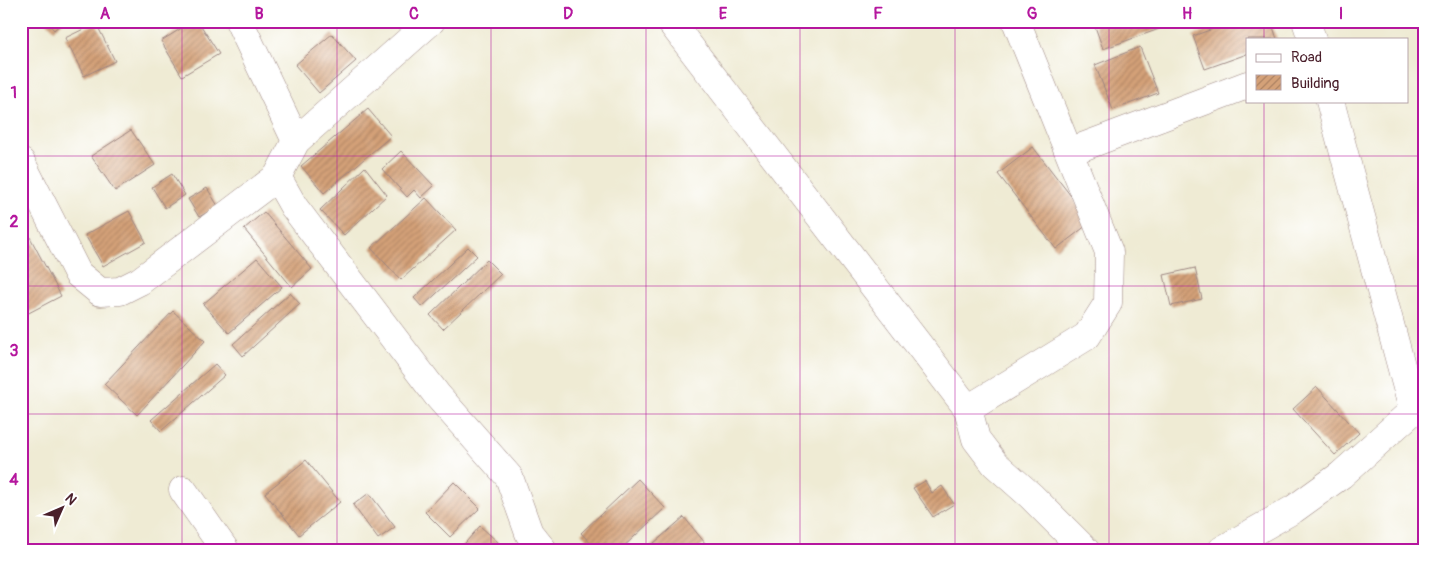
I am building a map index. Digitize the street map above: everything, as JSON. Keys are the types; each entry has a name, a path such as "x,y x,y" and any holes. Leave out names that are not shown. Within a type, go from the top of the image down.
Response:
{"street":[{"path":"239,21 296,141"},
{"path":"21,162 78,274 100,292 120,291 140,281 277,177 296,141 431,21"},
{"path":"670,21 968,409 976,439 995,464 1085,550"},
{"path":"968,409 1087,336 1108,303 1109,252 1016,21"},
{"path":"1306,21 1312,38"},
{"path":"1069,152 1246,85"},
{"path":"1222,550 1294,509 1342,475 1419,405 1330,102"},
{"path":"277,177 294,207 431,388 509,477 528,544"},
{"path":"183,490 225,550"}],"building":[{"path":"46,21 64,21 54,30"},
{"path":"193,21 198,21 219,54 182,76 161,41"},
{"path":"1093,21 1179,21 1179,22 1103,49"},
{"path":"1235,21 1271,21 1277,38 1246,38 1246,54 1205,69 1193,36"},
{"path":"96,23 115,61 84,76 65,38"},
{"path":"332,34 356,61 319,93 295,65"},
{"path":"1140,47 1158,93 1113,110 1095,65"},
{"path":"368,109 391,136 324,193 301,166"},
{"path":"131,130 155,165 115,191 91,156"},
{"path":"1033,147 1091,222 1056,249 998,174"},
{"path":"401,151 434,186 421,198 414,190 407,197 382,169"},
{"path":"365,167 387,195 344,235 320,210"},
{"path":"172,174 185,195 165,208 152,187"},
{"path":"207,188 218,206 199,217 188,199"},
{"path":"426,198 456,230 401,280 371,248"},
{"path":"129,211 146,242 103,266 85,235"},
{"path":"264,212 312,269 292,287 244,229"},
{"path":"21,220 61,296 21,317"},
{"path":"468,247 477,256 422,307 414,298"},
{"path":"257,258 282,287 229,333 203,304"},
{"path":"487,260 501,274 443,329 430,315"},
{"path":"1195,268 1202,299 1171,306 1164,275"},
{"path":"290,293 300,304 243,356 233,344"},
{"path":"173,311 205,341 137,415 104,384"},
{"path":"215,364 225,375 161,431 151,420"},
{"path":"1317,387 1359,433 1335,455 1293,409"},
{"path":"306,460 340,502 299,535 265,493"},
{"path":"638,479 665,508 620,550 597,550 581,533"},
{"path":"925,481 932,493 942,486 954,504 933,517 913,488"},
{"path":"454,482 480,508 450,537 425,512"},
{"path":"369,493 395,527 378,539 353,505"},
{"path":"684,517 705,543 697,550 646,550"},
{"path":"480,526 499,543 494,550 459,550"}]}
